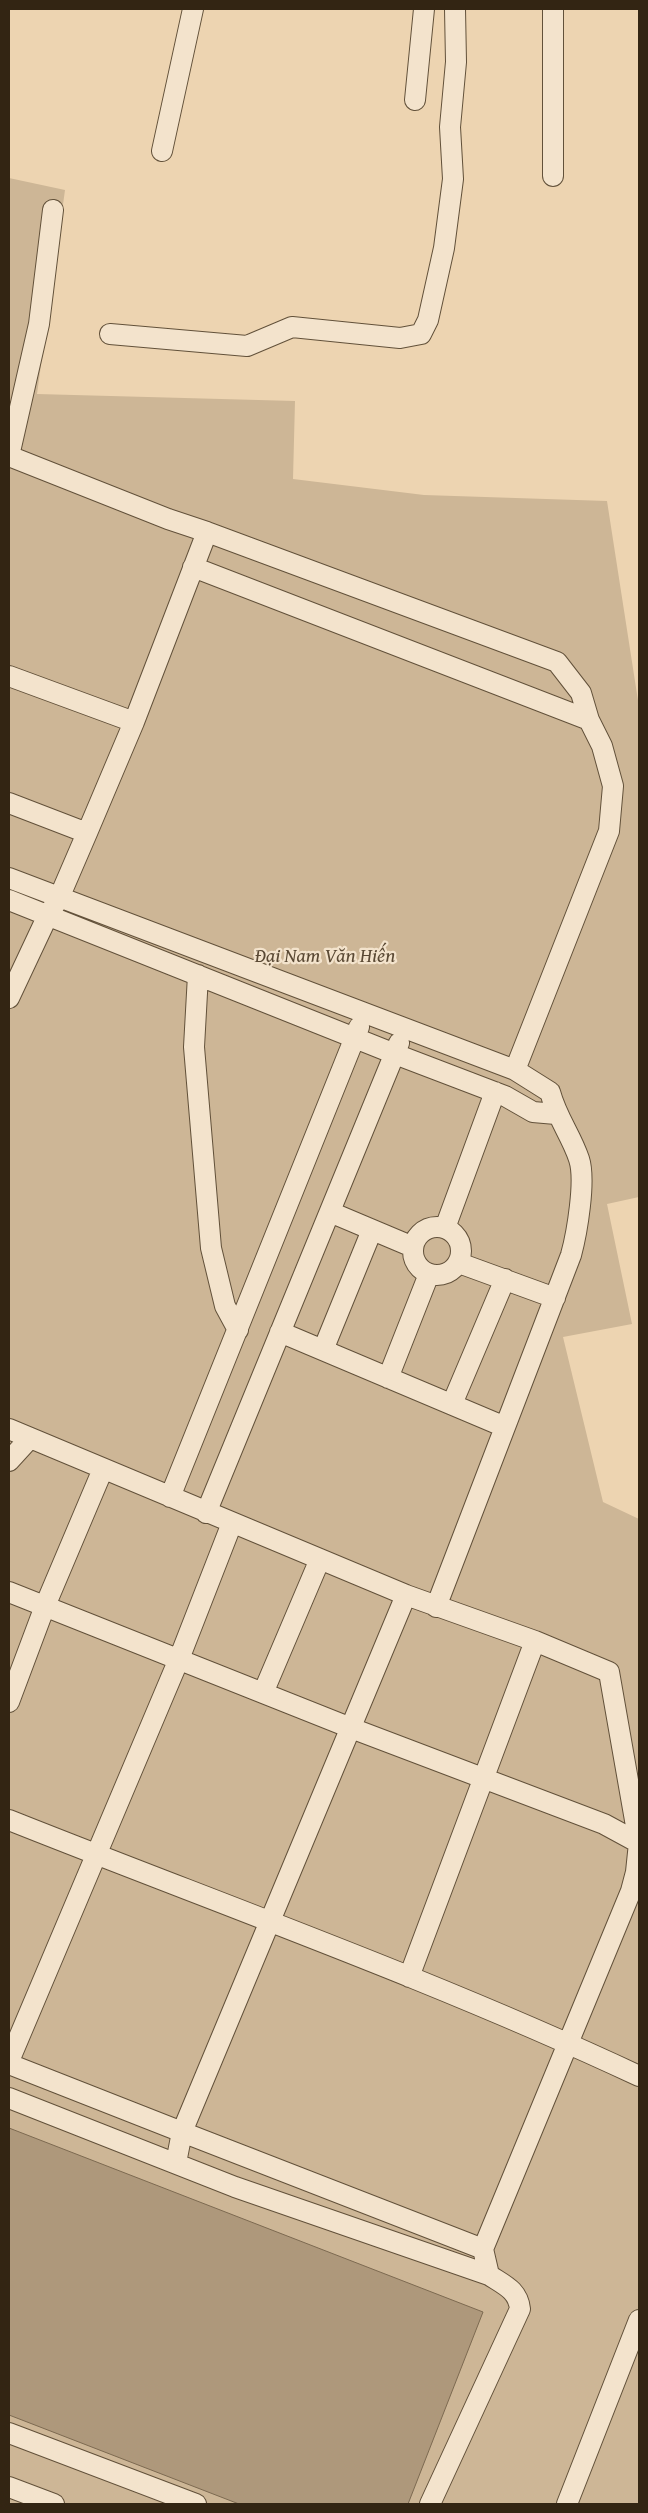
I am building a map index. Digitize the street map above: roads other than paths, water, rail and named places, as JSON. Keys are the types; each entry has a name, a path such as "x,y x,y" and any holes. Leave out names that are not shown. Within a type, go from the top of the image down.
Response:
{"street":[{"path":"162,151 193,9"},
{"path":"414,100 424,9"},
{"path":"110,334 247,346 292,327 400,338 421,334 428,320 444,248 453,179 450,127 456,62 455,9"},
{"path":"552,176 553,9"},
{"path":"53,210 39,324 9,456 168,519 557,662 581,693 589,720 602,746 613,786 609,831 515,1070"},
{"path":"9,998 48,915 59,898 87,833 134,722 207,532"},
{"path":"193,567 589,720"},
{"path":"9,676 134,722"},
{"path":"9,803 87,833"},
{"path":"9,878 515,1070 550,1092 556,1114 580,1162 578,1229 571,1255 555,1298 436,1606"},
{"path":"9,900 495,1092 534,1112 556,1114"},
{"path":"198,975 194,1047 211,1248 225,1306 238,1330"},
{"path":"170,1497 356,1038 363,1011"},
{"path":"206,1513 405,1027"},
{"path":"445,1228 495,1092"},
{"path":"330,1212 412,1247"},
{"path":"428,1228 445,1228 452,1232 461,1246 459,1263 446,1274 429,1274 416,1264 412,1247 421,1233 428,1228"},
{"path":"323,1350 372,1230"},
{"path":"459,1263 555,1298"},
{"path":"388,1378 429,1274"},
{"path":"452,1404 504,1279"},
{"path":"280,1332 505,1426"},
{"path":"9,1430 406,1595 535,1642 609,1672 639,1843 636,1872 631,1891 483,2249 489,2275"},
{"path":"9,1461 30,1438"},
{"path":"9,1702 45,1606 104,1469"},
{"path":"232,1523 179,1659 9,2063 483,2249"},
{"path":"264,1693 320,1559"},
{"path":"9,1592 351,1728 604,1824 639,1843"},
{"path":"176,2163 182,2132 271,1923 406,1595"},
{"path":"409,1977 535,1642"},
{"path":"9,1820 409,1977 569,2043 639,2076"},
{"path":"9,2098 235,2187 489,2275 514,2291 519,2299 520,2309 430,2504"},
{"path":"567,2504 639,2320"},
{"path":"9,2433 196,2504"},
{"path":"9,2487 54,2504"}],"park label":[{"name":"Đại Nam Văn Hiến","path":"325,957"}]}
